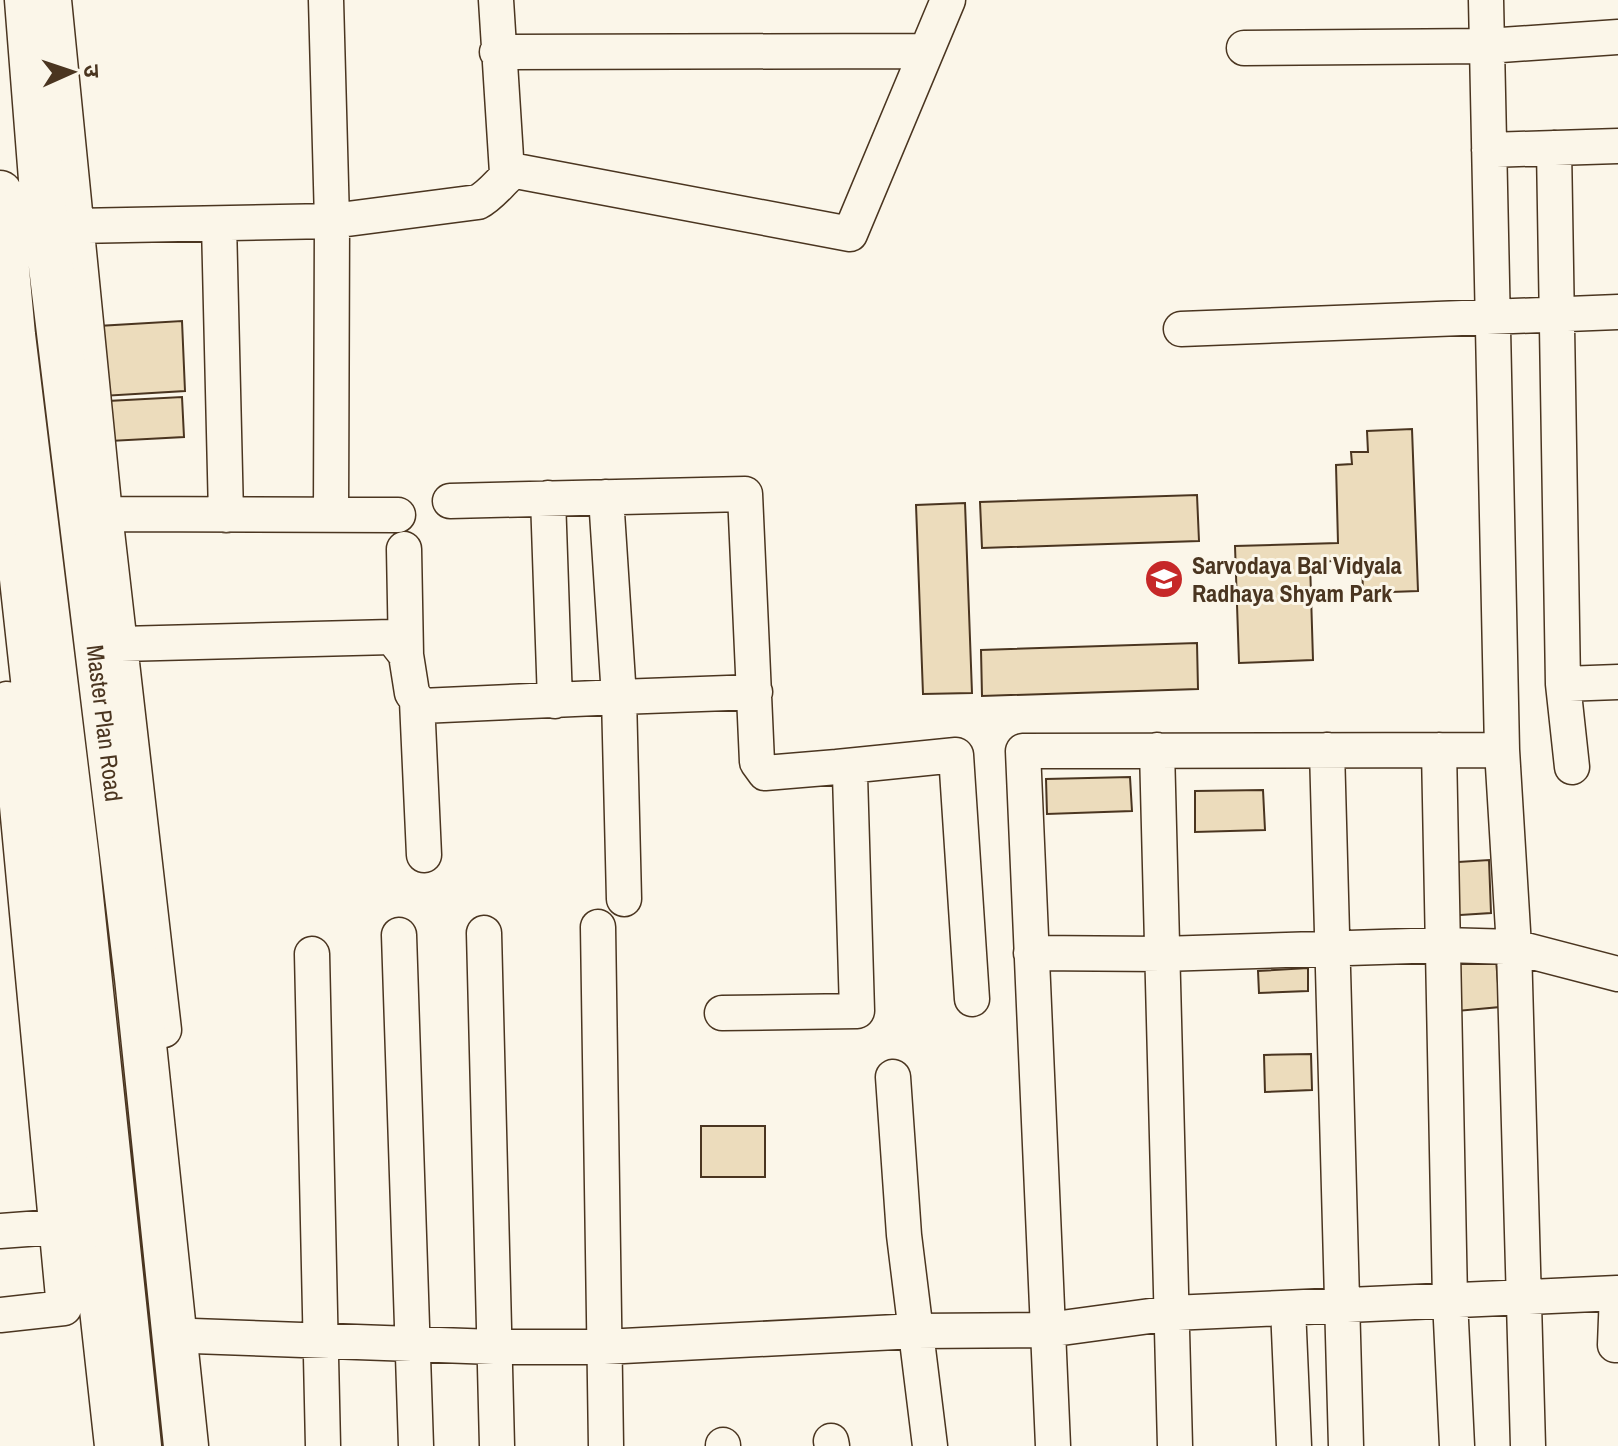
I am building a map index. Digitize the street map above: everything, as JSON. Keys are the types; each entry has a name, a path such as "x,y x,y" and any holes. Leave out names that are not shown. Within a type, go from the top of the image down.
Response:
{"main road":[{"name":"Master Plan Road","path":"27,0 42,192 139,994 186,1446"},
{"name":"Master Plan Road","path":"0,193 10,311 79,872 139,1446"}],"street":[{"path":"54,0 105,514 158,963 204,1446"},
{"path":"326,0 332,221 331,515"},
{"path":"75,226 332,221 478,202 494,194 507,173 496,0"},
{"path":"507,173 516,171 850,234 924,51 948,0"},
{"path":"1486,0 1502,750 1514,947 1528,1446"},
{"path":"1244,48 1487,46 1618,37"},
{"path":"497,52 924,51"},
{"path":"1489,150 1618,146"},
{"path":"1554,148 1563,684 1572,767"},
{"path":"219,224 226,515"},
{"path":"1181,329 1618,312"},
{"path":"0,424 8,581 112,1446"},
{"path":"450,501 745,494 756,756 760,768 765,773 785,773 956,755 972,999"},
{"path":"606,497 619,697 624,899"},
{"path":"548,498 555,701"},
{"path":"105,514 398,515"},
{"path":"404,549 406,655 417,701 424,855"},
{"path":"0,628 14,931 64,1308 0,1315"},
{"path":"121,644 385,636 392,637 406,655"},
{"path":"1563,684 1618,682"},
{"path":"417,701 429,707 755,692"},
{"path":"1157,750 1175,1446"},
{"path":"1327,750 1346,1446"},
{"path":"1439,750 1450,1300 1457,1446"},
{"path":"1053,1446 1023,751 1502,750"},
{"path":"722,1013 857,1011 852,784 850,775 837,767"},
{"path":"598,927 606,1446"},
{"path":"484,933 497,1446"},
{"path":"399,935 416,1446"},
{"path":"1031,953 1162,954 1443,945 1514,947 1618,974"},
{"path":"312,954 323,1446"},
{"path":"893,1077 904,1235 930,1446"},
{"path":"0,1231 54,1227"},
{"path":"193,1336 494,1347 604,1347 916,1331 1047,1330 1172,1313 1617,1293 1615,1345 1618,1345"},
{"path":"1288,1308 1294,1446"}],"building":[{"path":"182,321 185,391 102,396 98,326"},
{"path":"182,397 184,437 110,441 108,401"},
{"path":"1412,429 1418,591 1363,593 1362,560 1310,562 1313,660 1239,663 1235,546 1338,543 1336,465 1352,464 1351,452 1368,452 1367,431"},
{"path":"1197,495 1199,541 982,548 980,502"},
{"path":"965,503 972,693 923,694 916,505"},
{"path":"1197,643 1198,689 982,696 981,650"},
{"path":"1130,777 1132,811 1047,814 1046,779"},
{"path":"1263,790 1265,830 1195,832 1195,791"},
{"path":"1489,860 1491,913 1445,916 1443,863"},
{"path":"1495,948 1500,1007 1457,1011 1451,953"},
{"path":"1308,968 1308,991 1259,993 1258,971"},
{"path":"1311,1054 1312,1090 1265,1092 1264,1055"},
{"path":"701,1126 765,1126 765,1177 701,1177"}],"place":[{"name":"Sarvodaya Bal Vidyala Radhaya Shyam Park","path":"1164,579"}]}
